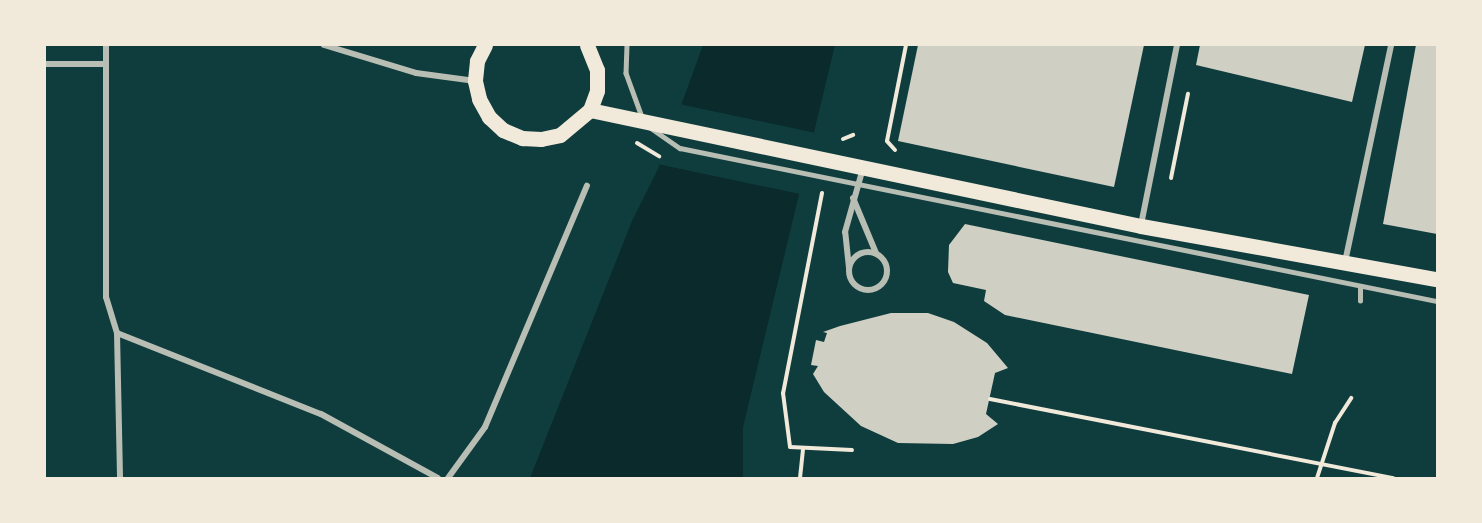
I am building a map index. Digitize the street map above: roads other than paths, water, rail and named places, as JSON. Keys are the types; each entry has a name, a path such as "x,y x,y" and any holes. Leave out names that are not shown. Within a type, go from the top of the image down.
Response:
{"main road":[{"path":"485,45 477,61 475,81 479,99 489,117 503,130 522,138 560,135 590,110 597,91 597,70 588,45"},
{"path":"590,110 644,120 660,131 815,157 1141,226 1344,265 1437,279"}],"street":[{"path":"106,45 106,297 117,333 120,478"},
{"path":"324,45 417,73 475,81"},
{"path":"1141,226 1177,45"},
{"path":"1344,265 1391,45"},
{"path":"45,64 105,64"},
{"path":"852,196 876,253 888,267 886,279 877,288 858,287 849,271 845,232 852,196 863,167"},
{"path":"448,478 485,427 587,186"},
{"path":"849,271 858,255 876,253"},
{"path":"117,333 321,414 438,478"}],"lane":[{"path":"627,45 629,88 644,120"},
{"path":"660,131 680,148 1360,288 1437,301"},
{"path":"1360,288 1360,301"}],"water":[{"path":"703,45 835,45 743,427 743,478 530,478 632,221 658,169"}]}
